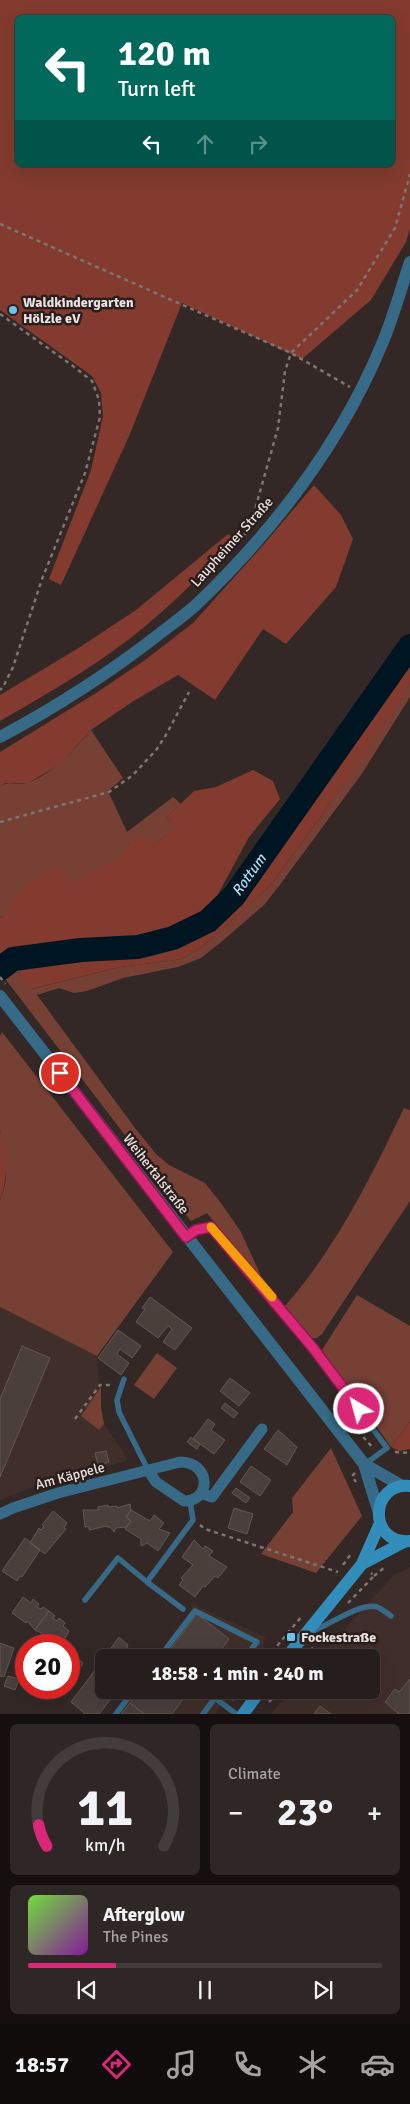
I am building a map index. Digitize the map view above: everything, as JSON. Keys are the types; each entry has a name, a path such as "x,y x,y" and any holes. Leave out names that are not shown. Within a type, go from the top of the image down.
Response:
{"main road":[{"path":"293,1649 362,1564 379,1517 380,1503 389,1492 406,1486"},
{"path":"379,1517 389,1536 407,1542"},
{"path":"362,1564 407,1542"},
{"path":"243,1714 254,1699"}],"street":[{"name":"Laupheimer Straße","path":"0,737 65,702 113,670 196,605 259,539 328,447 359,392 382,344 410,262"},
{"name":"Weihertalstraße","path":"4,994 186,1237 364,1464 379,1517"},
{"path":"148,1470 156,1482 179,1500 190,1501 201,1493 212,1497 262,1428"},
{"name":"Am Käppele","path":"0,1514 58,1493 180,1462 196,1465 200,1468 204,1475 204,1487 201,1493"},
{"name":"Weihertalstraße","path":"364,1464 406,1486"}],"lane":[{"path":"186,1237 196,1230 211,1227 313,1348 387,1448 364,1464"},
{"path":"124,1379 117,1400 118,1412 148,1470"},
{"path":"147,1582 193,1520 190,1501"},
{"path":"85,1600 118,1558 183,1609"},
{"path":"302,1636 328,1626 352,1611 367,1607 377,1607 391,1616"},
{"path":"166,1649 195,1610 256,1642 251,1649"},
{"path":"116,1714 127,1699"},
{"path":"203,1714 214,1699"},
{"path":"216,1699 236,1714"}],"path":[{"path":"241,540 252,520 278,428 285,371 292,353 357,290 395,228 410,174"},
{"path":"0,224 292,353 336,379"},
{"path":"0,314 74,366 92,381 99,400 100,417 85,473 42,580 13,667 0,690"},
{"path":"0,822 109,792 133,775 156,749 167,733 189,692"},
{"path":"0,977 4,994"},
{"path":"75,1419 100,1385 104,1383 122,1386"},
{"path":"387,1448 396,1453 410,1453"},
{"path":"360,1489 352,1476 364,1464"},
{"path":"193,1520 205,1529 338,1572 355,1548"},
{"path":"351,1554 362,1564"}],"shaded area":[{"path":"0,0 410,0 410,229 406,242 371,300 302,359 182,303 130,434 61,585 49,579 91,470 103,416 101,393 92,376 0,310"},
{"path":"314,485 341,515 353,539 336,587 286,644 263,629 215,700 178,675 132,702 91,730 61,764 28,783 6,783 0,786 0,752 96,693 145,660 193,623"},
{"path":"228,534 236,539 192,584 146,626 86,670 0,721 0,695 77,649 136,610"},
{"path":"410,653 410,683 319,819 270,886 204,945 182,959 120,967 31,989 18,972 3,976 0,972 19,967 158,948 182,942 207,928 225,914 279,850"},
{"path":"410,683 410,697 361,775 264,905 220,943 201,958 178,967 123,978 87,991 74,993 59,988 37,995 156,1154 169,1165 205,1183 221,1203 241,1232 261,1276 285,1306 303,1284 336,1236 379,1160 404,1108 410,1110 410,1201 322,1334 317,1338 309,1338 207,1213 191,1221 3,976 18,972 32,989 120,967 182,959 204,945 270,886 319,819"},
{"path":"91,730 123,778 108,791 127,832 173,797 181,804 166,818 178,827 158,841 129,844 124,857 0,918 0,786 8,783 30,782 49,772 64,760"},
{"path":"253,770 273,781 280,799 249,837 210,909 190,923 148,939 33,948 6,954 0,958 0,918 4,916 25,885 54,866 66,873 69,883 123,857 129,844 141,836 158,841 177,827 166,818 194,791 216,787"},
{"path":"2,1032 173,1252 97,1356 0,1307 0,1200 6,1179 0,1129 0,1036"},
{"path":"0,1132 4,1149 6,1174 0,1200"},
{"path":"357,1295 410,1326 410,1422 391,1447 322,1350"},
{"path":"0,1307 97,1356 104,1424 123,1451 127,1461 47,1482 0,1500"},
{"path":"157,1353 177,1368 154,1399 134,1385"},
{"path":"101,1387 101,1408 104,1424 99,1430 81,1416"},
{"path":"410,1422 410,1449 399,1451 391,1447"},
{"path":"331,1448 362,1516 316,1573 261,1554 293,1512 292,1498"},
{"path":"410,1567 410,1714 271,1714 284,1699 380,1699 380,1649 326,1649 394,1575"},
{"path":"194,1605 265,1637 263,1649 162,1649"},
{"path":"126,1699 226,1699 215,1714 115,1714"}],"building":[{"path":"150,1297 192,1328 175,1350 163,1342 172,1329 168,1326 158,1338 136,1322 145,1309 142,1308"},
{"path":"118,1330 141,1346 132,1358 120,1349 117,1354 129,1363 121,1375 98,1358"},
{"path":"22,1346 50,1358 0,1477 0,1399"},
{"path":"230,1378 250,1393 239,1406 220,1391"},
{"path":"225,1403 238,1413 234,1418 221,1408"},
{"path":"208,1419 215,1424 211,1430 225,1440 214,1454 193,1439"},
{"path":"278,1430 297,1447 287,1465 264,1449"},
{"path":"191,1437 200,1444 197,1449 187,1442"},
{"path":"106,1451 109,1462 98,1465 95,1453"},
{"path":"251,1466 271,1480 260,1496 240,1482"},
{"path":"236,1488 250,1498 246,1503 232,1493"},
{"path":"130,1504 131,1510 126,1517 131,1521 126,1527 116,1528 114,1532 107,1526 89,1530 89,1526 85,1527 83,1510 98,1510 98,1507 108,1505 108,1507 117,1506 117,1508"},
{"path":"234,1508 253,1514 247,1534 228,1528"},
{"path":"131,1510 150,1521 154,1515 164,1523 159,1529 170,1533 158,1551 147,1543 141,1546 141,1539 125,1529 131,1521 126,1517"},
{"path":"53,1511 67,1523 64,1528 66,1529 45,1554 30,1543"},
{"path":"25,1538 40,1550 22,1577 20,1576 17,1581 2,1571"},
{"path":"194,1540 203,1549 205,1546 213,1551 209,1556 227,1567 218,1578 215,1576 205,1587 203,1586 195,1597 179,1585 183,1580 181,1578 193,1565 182,1557"},
{"path":"23,1597 31,1603 33,1599 39,1604 37,1607 41,1609 43,1607 49,1611 35,1630 27,1621 26,1623 12,1613"},
{"path":"49,1611 55,1616 53,1618 57,1621 59,1618 65,1623 63,1626 69,1631 67,1634 44,1634 35,1630"},
{"path":"197,1614 229,1639 222,1649 171,1649"},
{"path":"119,1637 128,1645 127,1649 110,1649"},
{"path":"0,1643 14,1648 4,1677 0,1676"},
{"path":"95,1670 95,1699 111,1699 99,1714 85,1714 71,1702 73,1699 80,1699 80,1690"},
{"path":"8,1676 15,1678 15,1690 4,1686"},
{"path":"410,1679 410,1714 399,1714 385,1702 395,1689 399,1692"},
{"path":"133,1699 183,1699 172,1714 144,1714 130,1703"},
{"path":"130,1703 144,1714 121,1714"},
{"path":"320,1706 331,1714 314,1714"}],"waterway":[{"name":"Rottum","path":"0,969 13,959 81,950 138,947 173,938 208,921 234,896 410,646"}],"slow traffic":[{"path":"211,1227 272,1297"}],"place":[{"name":"Waldkindergarten Hölzle eV","path":"13,310"},
{"name":"Fockestraße","path":"291,1637"}],"route":[{"path":"60,1073 186,1237 196,1230 211,1227 313,1348 359,1409"}]}
